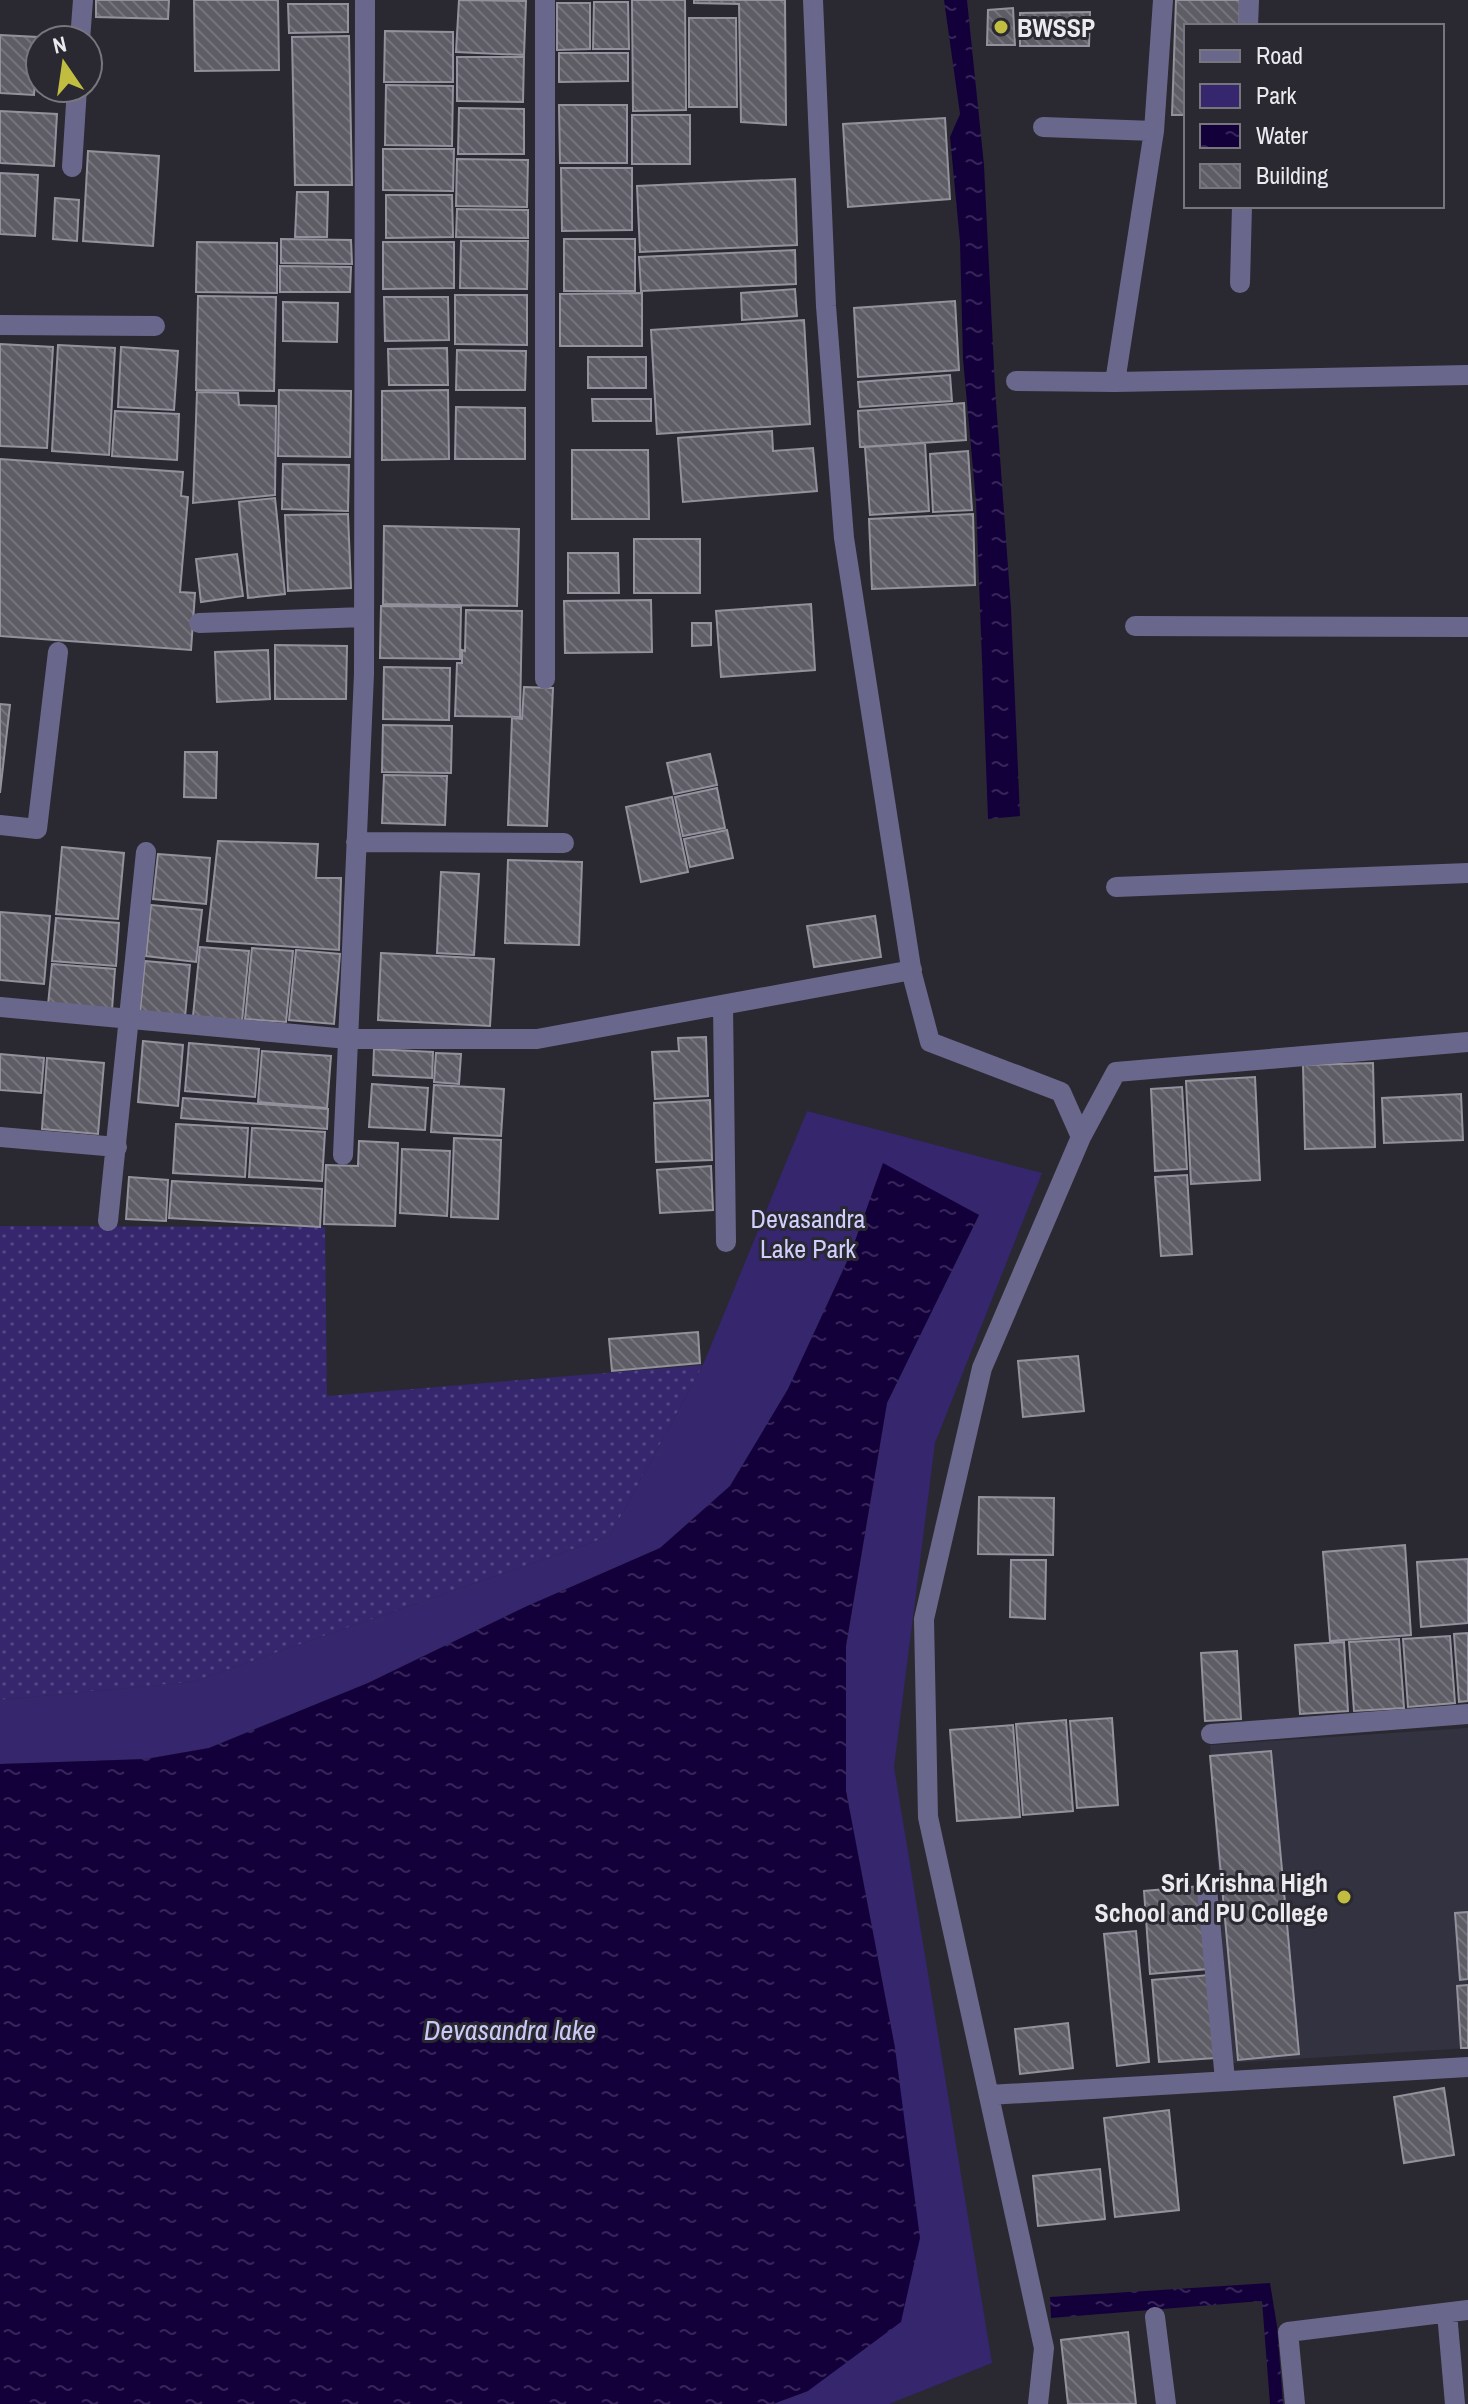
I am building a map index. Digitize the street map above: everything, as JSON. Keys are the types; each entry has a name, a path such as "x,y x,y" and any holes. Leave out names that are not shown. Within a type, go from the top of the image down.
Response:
{"street":[{"path":"81,24 83,0"},
{"path":"343,1155 364,617 365,0"},
{"path":"545,0 545,679"},
{"path":"813,0 826,306 844,538 912,970 930,1042 1061,1092 1081,1137"},
{"path":"1115,382 1154,131 1163,0"},
{"path":"1248,24 1249,0"},
{"path":"72,167 76,104"},
{"path":"1043,127 1154,131"},
{"path":"1240,283 1242,208"},
{"path":"0,325 155,326"},
{"path":"1016,381 1468,375"},
{"path":"199,623 364,617"},
{"path":"1135,626 1468,627"},
{"path":"0,825 37,829 58,652"},
{"path":"356,842 564,843"},
{"path":"108,1221 146,852"},
{"path":"1116,887 1468,873"},
{"path":"0,1007 348,1039 537,1039 912,970"},
{"path":"723,1005 726,1242"},
{"path":"1038,2404 1044,2348 928,1817 924,1619 982,1368 1081,1137 1116,1072 1468,1042"},
{"path":"0,1137 117,1147"},
{"path":"1211,1734 1468,1714"},
{"path":"1207,1888 1225,2080"},
{"path":"989,2095 1468,2067"},
{"path":"1295,2404 1288,2332 1458,2312 1455,2404"},
{"path":"1155,2317 1166,2404"}],"shaded area":[{"name":"Sri Krishna High School and PU College","path":"1468,1728 1468,2048 1230,2063 1210,1745"}],"green space":[{"name":"Devasandra Lake Park","path":"807,1111 1042,1173 935,1443 894,1767 992,2363 889,2404 773,2404 808,2391 895,2048 846,1791 846,1646 887,1403 979,1215 883,1164 850,1255 788,1389 730,1486 660,1548 525,1607 368,1683 209,1748 146,1759 0,1764 0,1700 192,1682 610,1536 703,1365"},
{"path":"0,1226 325,1227 327,1396 703,1365 610,1536 192,1682 0,1700"}],"water":[{"path":"944,0 967,0 984,165 995,388 1011,608 1020,816 988,819 976,502 963,359 960,242 950,137 960,114"},
{"name":"Devasandra lake","path":"883,1163 979,1215 887,1403 846,1646 846,1791 895,2048 920,2238 901,2322 808,2391 773,2404 0,2404 0,1764 146,1759 209,1748 368,1683 525,1607 660,1548 730,1486 788,1389 850,1255"},
{"path":"1270,2283 1283,2404 1270,2404 1262,2301 1051,2318 1050,2297"}],"building":[{"path":"96,0 169,0 168,19 96,17"},
{"path":"194,0 278,0 279,70 195,71"},
{"path":"459,0 526,1 524,55 456,52"},
{"path":"632,0 685,0 686,110 633,111"},
{"path":"694,0 785,0 786,125 741,122 739,4 694,3"},
{"path":"1176,0 1240,0 1239,24 1184,24 1184,115 1172,115"},
{"path":"594,2 628,2 629,49 593,49"},
{"path":"557,3 590,3 590,49 557,50"},
{"path":"288,4 348,4 348,32 289,33"},
{"name":"BWSSP","path":"1013,8 1015,45 987,45 988,10"},
{"path":"1090,12 1089,46 1020,46 1020,13"},
{"path":"689,18 736,18 737,107 689,107"},
{"path":"385,31 453,32 453,82 384,82"},
{"path":"0,35 24,36 24,94 0,93"},
{"path":"349,36 352,185 295,185 292,37"},
{"path":"559,53 628,53 628,81 559,82"},
{"path":"457,57 524,57 523,102 457,101"},
{"path":"386,85 453,86 452,146 385,145"},
{"path":"559,105 627,105 627,163 560,163"},
{"path":"459,108 524,109 524,154 458,154"},
{"path":"0,111 57,114 54,166 0,163"},
{"path":"632,115 690,115 690,164 632,164"},
{"path":"945,118 950,199 848,207 843,124"},
{"path":"383,149 454,149 453,191 383,190"},
{"path":"88,151 159,156 153,246 83,241"},
{"path":"457,159 528,160 527,207 456,206"},
{"path":"561,168 632,168 632,230 562,231"},
{"path":"0,173 38,175 35,236 0,234"},
{"path":"795,179 797,245 640,252 637,186"},
{"path":"297,192 328,192 327,237 295,237"},
{"path":"386,195 452,195 453,237 386,238"},
{"path":"55,198 79,200 77,241 53,239"},
{"path":"457,209 528,210 528,238 456,237"},
{"path":"281,239 351,240 352,264 281,263"},
{"path":"564,239 635,239 635,291 564,291"},
{"path":"461,241 528,241 527,289 460,288"},
{"path":"197,242 277,243 277,293 196,292"},
{"path":"383,242 454,242 454,288 383,289"},
{"path":"795,250 796,284 641,291 639,257"},
{"path":"280,266 351,267 350,292 280,292"},
{"path":"795,289 797,316 742,320 741,293"},
{"path":"642,293 642,346 560,346 560,294"},
{"path":"455,295 527,295 527,345 455,344"},
{"path":"198,296 276,297 274,391 196,390"},
{"path":"384,297 448,297 449,340 385,341"},
{"path":"955,301 959,370 858,377 854,308"},
{"path":"283,302 338,303 337,342 283,341"},
{"path":"804,320 810,424 657,434 651,330"},
{"path":"0,344 53,347 47,448 0,446"},
{"path":"58,345 115,348 109,455 52,451"},
{"path":"121,347 178,351 174,410 118,407"},
{"path":"447,348 448,385 389,385 388,349"},
{"path":"457,350 526,351 525,390 456,390"},
{"path":"588,357 646,357 646,388 588,388"},
{"path":"950,375 952,401 860,407 858,382"},
{"path":"279,390 351,391 350,457 278,456"},
{"path":"448,390 449,459 382,460 382,391"},
{"path":"197,392 238,393 239,405 276,406 275,495 193,503"},
{"path":"592,399 651,399 651,421 593,421"},
{"path":"964,403 966,440 860,447 858,411"},
{"path":"456,407 525,408 525,459 455,459"},
{"path":"115,411 179,414 177,460 112,456"},
{"path":"772,431 773,451 813,448 817,491 683,502 678,438"},
{"path":"925,443 929,511 870,515 865,447"},
{"path":"572,450 648,450 649,519 572,519"},
{"path":"968,451 972,510 933,512 930,454"},
{"path":"0,459 183,472 181,496 188,497 180,592 195,593 191,650 0,636"},
{"path":"283,464 349,465 348,511 282,509"},
{"path":"275,498 285,594 248,598 239,502"},
{"path":"348,514 351,588 288,591 285,515"},
{"path":"973,514 975,585 872,589 869,519"},
{"path":"384,526 519,529 517,606 383,604"},
{"path":"634,539 700,539 700,593 634,593"},
{"path":"568,553 618,553 619,593 568,593"},
{"path":"237,554 243,596 201,602 196,559"},
{"path":"651,600 652,652 565,653 564,601"},
{"path":"811,604 815,670 721,677 716,611"},
{"path":"381,606 461,607 460,659 380,658"},
{"path":"466,610 522,611 520,717 455,716 457,663 462,663 462,650 465,651"},
{"path":"692,623 711,623 711,645 692,646"},
{"path":"275,645 347,646 346,699 275,699"},
{"path":"268,650 270,699 217,702 215,652"},
{"path":"384,667 450,668 449,720 383,719"},
{"path":"524,687 553,688 547,826 508,825 512,718 522,719"},
{"path":"0,704 10,705 0,793"},
{"path":"383,725 452,726 451,773 382,772"},
{"path":"185,752 217,752 216,798 184,797"},
{"path":"710,754 717,785 674,794 667,763"},
{"path":"384,775 447,776 445,825 382,823"},
{"path":"717,788 725,828 683,836 675,797"},
{"path":"672,797 688,872 641,882 626,807"},
{"path":"727,830 733,858 690,867 684,839"},
{"path":"218,841 318,844 316,878 341,878 339,950 207,941"},
{"path":"62,847 124,853 118,919 56,914"},
{"path":"158,854 210,858 206,904 153,899"},
{"path":"508,860 582,862 579,945 505,943"},
{"path":"441,872 479,874 474,955 437,953"},
{"path":"151,905 202,910 196,962 146,956"},
{"path":"0,912 50,916 44,984 0,980"},
{"path":"875,916 881,957 814,967 807,926"},
{"path":"56,918 119,923 116,966 52,961"},
{"path":"200,947 249,951 242,1021 193,1016"},
{"path":"252,948 293,951 286,1022 245,1019"},
{"path":"296,950 340,954 334,1024 289,1020"},
{"path":"381,953 494,959 490,1026 378,1020"},
{"path":"145,961 190,965 185,1017 140,1012"},
{"path":"52,964 115,969 112,1010 48,1005"},
{"path":"706,1037 708,1096 655,1099 652,1052 679,1051 678,1038"},
{"path":"143,1041 183,1045 178,1106 138,1102"},
{"path":"189,1043 259,1049 255,1097 185,1091"},
{"path":"374,1049 433,1052 432,1078 373,1075"},
{"path":"262,1051 331,1056 327,1108 258,1102"},
{"path":"436,1053 461,1054 459,1084 434,1082"},
{"path":"0,1054 44,1058 41,1093 0,1090"},
{"path":"47,1058 104,1063 98,1134 42,1129"},
{"path":"1373,1063 1375,1147 1305,1149 1303,1065"},
{"path":"1255,1077 1260,1180 1191,1184 1186,1081"},
{"path":"372,1084 428,1088 425,1130 369,1127"},
{"path":"434,1085 504,1089 501,1136 431,1132"},
{"path":"1182,1087 1187,1169 1155,1171 1151,1089"},
{"path":"1461,1094 1463,1140 1384,1143 1382,1098"},
{"path":"183,1098 328,1109 327,1129 181,1118"},
{"path":"710,1100 712,1160 656,1162 654,1103"},
{"path":"176,1124 248,1128 245,1177 173,1173"},
{"path":"252,1128 325,1132 322,1181 249,1177"},
{"path":"454,1138 501,1140 498,1219 451,1217"},
{"path":"359,1141 398,1143 395,1226 324,1224 326,1165 358,1166"},
{"path":"402,1149 450,1151 447,1216 400,1213"},
{"path":"711,1166 713,1210 660,1213 657,1170"},
{"path":"1187,1175 1192,1254 1161,1256 1155,1177"},
{"path":"129,1177 168,1180 166,1221 126,1219"},
{"path":"172,1181 322,1189 320,1227 169,1218"},
{"path":"698,1332 700,1363 612,1371 609,1339"},
{"path":"1078,1356 1084,1411 1023,1417 1018,1361"},
{"path":"979,1497 1054,1498 1053,1555 978,1554"},
{"path":"1405,1545 1411,1635 1330,1641 1323,1552"},
{"path":"1468,1559 1468,1623 1421,1627 1417,1562"},
{"path":"1011,1560 1046,1560 1045,1619 1010,1617"},
{"path":"1468,1633 1468,1701 1459,1702 1454,1634"},
{"path":"1450,1636 1455,1703 1408,1707 1403,1639"},
{"path":"1399,1639 1404,1708 1354,1711 1349,1642"},
{"path":"1344,1642 1348,1711 1300,1714 1295,1645"},
{"path":"1237,1651 1241,1719 1205,1721 1201,1653"},
{"path":"1112,1718 1118,1805 1077,1808 1070,1721"},
{"path":"1066,1720 1073,1811 1023,1815 1016,1724"},
{"path":"1013,1725 1020,1817 957,1821 950,1730"},
{"path":"1271,1751 1299,2054 1238,2060 1210,1756"},
{"path":"1201,1886 1208,1969 1150,1974 1144,1891"},
{"path":"1468,1912 1468,1979 1460,1980 1455,1913"},
{"path":"1136,1931 1149,2062 1117,2066 1104,1934"},
{"path":"1209,1975 1215,2058 1159,2062 1152,1980"},
{"path":"1468,1985 1468,2048 1461,2048 1457,1986"},
{"path":"1068,2023 1073,2068 1020,2074 1015,2029"},
{"path":"1444,2088 1454,2155 1404,2163 1394,2097"},
{"path":"1169,2110 1179,2210 1115,2217 1104,2118"},
{"path":"1100,2169 1105,2219 1038,2226 1033,2176"},
{"path":"1128,2332 1136,2404 1068,2404 1061,2340"}],"place":[{"name":"BWSSP","path":"1001,27"},
{"name":"Sri Krishna High School and PU College","path":"1344,1897"}]}
